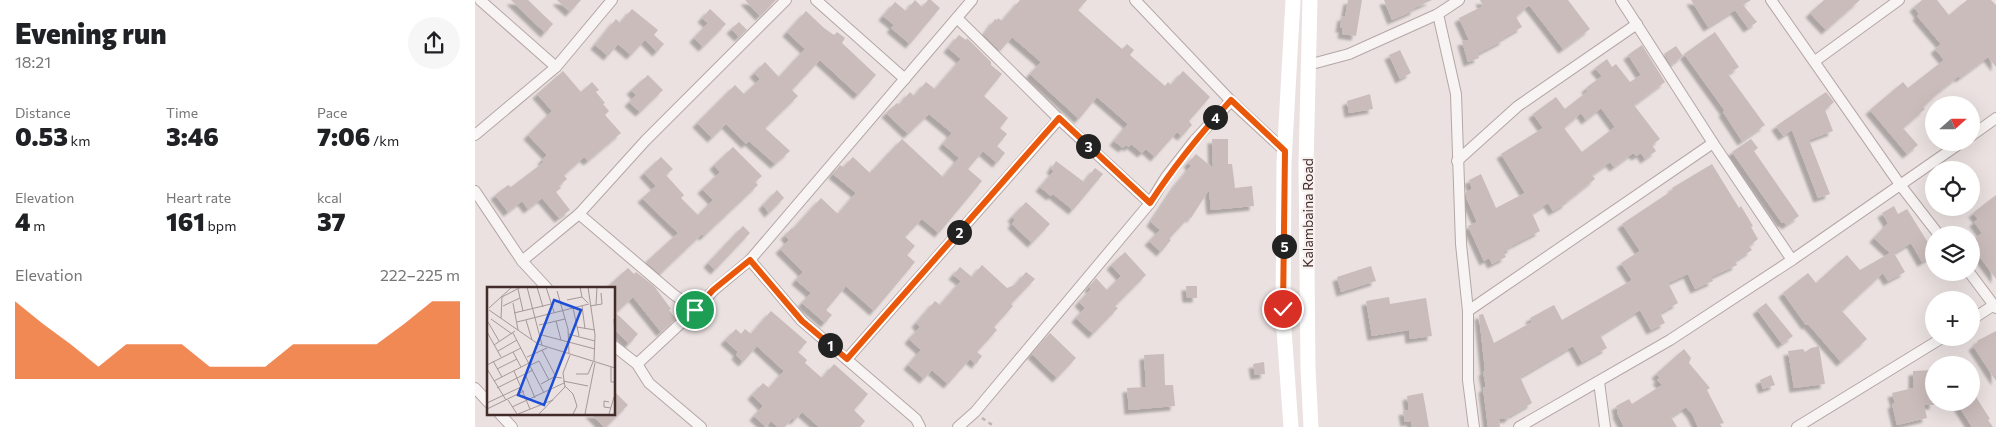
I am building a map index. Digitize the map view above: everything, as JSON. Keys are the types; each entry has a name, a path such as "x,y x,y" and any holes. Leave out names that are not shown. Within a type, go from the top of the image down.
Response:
{"main road":[{"name":"Kalambaina Road","path":"1291,427 1283,316 1285,151 1293,0"},
{"name":"Kalambaina Road","path":"1310,0 1306,164 1307,368 1311,427"}],"street":[{"path":"480,0 556,67"},
{"path":"522,261 579,214 645,141 786,0"},
{"path":"816,0 905,78"},
{"path":"637,364 695,310 713,290 750,260 972,0"},
{"path":"1135,0 1231,100 1285,151"},
{"path":"1308,66 1349,54 1438,14 1459,0"},
{"path":"1621,0 1713,142 1793,260"},
{"path":"1771,0 1901,186 1932,226"},
{"path":"1815,61 1899,0"},
{"path":"475,135 556,67 607,2"},
{"path":"1438,14 1456,94 1461,244 1468,311 1468,380 1474,427"},
{"path":"957,18 1059,118 1150,203"},
{"path":"1457,161 1518,106 1637,24"},
{"path":"958,427 975,412 1150,203 1166,177 1194,141 1231,100"},
{"path":"847,359 1059,118"},
{"path":"1980,130 1996,118"},
{"path":"1468,311 1713,142"},
{"path":"1519,427 1669,340 1793,260 1950,151"},
{"path":"475,191 522,261 546,287"},
{"path":"579,214 673,294 695,310"},
{"path":"750,260 802,321 916,419 921,427"},
{"path":"1976,281 1995,307 1980,315"},
{"path":"1797,427 1929,346"},
{"path":"615,347 637,364 649,383 701,427"},
{"path":"1599,382 1605,427"},
{"path":"475,388 487,401"},
{"path":"500,414 512,427"}],"path":[{"path":"975,412 995,427"}],"building":[{"path":"511,0 528,0 553,24 545,33"},
{"path":"557,0 581,0 570,12"},
{"path":"745,0 776,0 760,16"},
{"path":"915,0 922,7 928,0 931,0 940,8 910,44 891,28 894,25 883,16 895,2 906,11"},
{"path":"1020,0 1087,0 1078,10 1122,49 1127,44 1134,50 1130,55 1165,86 1168,82 1171,85 1183,71 1210,97 1189,121 1192,125 1182,136 1177,132 1155,157 1146,149 1142,153 1131,144 1129,147 1126,145 1123,148 1114,141 1128,124 1097,97 1079,119 1030,74 1041,62 1012,37 1000,51 984,35 995,19 997,20 998,18 1002,21"},
{"path":"1348,0 1362,0 1356,36 1342,34 1343,28 1340,28 1342,16 1345,17"},
{"path":"1384,0 1432,0 1392,20"},
{"path":"1480,0 1568,0 1590,29 1563,49 1529,5 1516,17 1522,27 1503,38 1504,40 1477,54 1479,58 1468,62 1462,41 1469,40 1459,18 1483,6"},
{"path":"1691,0 1751,0 1743,5 1757,22 1748,28 1735,10 1708,27"},
{"path":"1824,0 1860,0 1826,30 1810,13"},
{"path":"1922,0 1937,0 1949,15 1967,0 1991,0 1996,5 1996,67 1988,57 1960,78 1959,76 1935,96 1925,96 1925,105 1923,107 1925,109 1903,128 1918,145 1907,154 1870,110 1903,82 1908,88 1944,60 1935,49 1941,44 1917,16 1919,14 1914,7"},
{"path":"632,9 658,30 654,35 664,44 657,52 645,40 631,55 618,44 608,56 595,45 616,19 620,23"},
{"path":"710,9 726,24 703,47 694,38 708,23 702,18"},
{"path":"806,11 834,35 837,32 845,38 842,43 876,75 858,95 820,60 792,90 798,96 765,128 790,151 775,164 749,141 746,144 726,124 712,138 697,123 735,85 744,94 760,79 754,73 765,62 779,77 805,49 787,32"},
{"path":"739,22 747,30 739,37 731,29"},
{"path":"1715,32 1739,67 1728,74 1765,125 1742,141 1723,112 1725,111 1684,54"},
{"path":"959,35 966,40 967,38 991,62 991,65 1002,74 984,96 1008,118 1000,128 1007,134 997,146 1005,153 997,163 983,151 968,169 982,181 939,233 922,219 905,237 915,246 907,255 915,262 874,311 846,286 826,310 832,315 825,323 802,303 811,293 796,280 803,272 780,249 789,240 785,235 793,229 821,198 838,214 856,193 833,174 840,165 843,167 853,157 870,173 902,139 943,177 959,158 943,144 952,133 929,114 908,134 886,113 897,103 899,105 910,92 914,96 926,82 935,89 961,59 948,48"},
{"path":"1642,45 1665,82 1634,105 1660,139 1652,145 1656,151 1645,159 1641,153 1636,156 1633,153 1614,167 1610,162 1592,175 1595,179 1567,203 1553,211 1548,203 1532,213 1540,231 1503,252 1506,257 1492,264 1489,258 1484,261 1468,226 1477,222 1466,197 1466,192 1472,189 1469,180 1481,174 1496,208 1525,193 1501,154 1543,128 1533,114 1556,97 1565,109 1588,91 1586,88 1602,76 1595,68 1607,59 1612,67 1616,64 1630,82 1641,75 1628,55","holes":["1601,108 1615,127 1582,152 1564,128 1581,113 1586,120"]},
{"path":"1676,46 1683,56 1671,65 1664,54"},
{"path":"1400,50 1411,73 1400,79 1389,55"},
{"path":"563,71 581,92 592,82 599,90 596,92 609,111 605,115 621,133 588,161 584,157 564,175 567,179 559,186 561,188 556,192 570,210 559,218 542,198 528,209 522,201 508,212 495,195 508,185 511,187 544,162 542,160 547,155 528,135 552,111 537,94"},
{"path":"648,75 663,90 640,112 629,102 636,95 631,90"},
{"path":"1826,92 1834,102 1825,110 1833,131 1809,140 1830,194 1818,198 1792,130 1783,136 1776,126"},
{"path":"1370,94 1373,109 1349,113 1347,101"},
{"path":"1212,139 1228,139 1228,164 1232,164 1235,188 1252,186 1254,206 1211,210 1209,190 1191,218 1189,217 1169,239 1171,240 1161,252 1149,241 1160,230 1151,222 1177,183 1191,166 1188,163 1196,154 1213,168"},
{"path":"1751,139 1758,148 1754,151 1799,216 1786,225 1784,222 1782,223 1732,152"},
{"path":"733,147 762,176 755,182 758,185 660,274 646,262 678,233 642,198 656,186 644,173 661,157 673,169 666,175 684,195 681,198 698,215 713,200 702,189 720,172 714,165"},
{"path":"1056,161 1084,182 1095,168 1103,174 1073,210 1053,194 1051,196 1040,187 1054,171 1051,169"},
{"path":"1712,164 1739,208 1741,206 1753,226 1751,227 1758,239 1749,246 1752,250 1735,261 1737,265 1711,277 1713,281 1695,289 1688,274 1668,283 1678,303 1660,313 1665,323 1651,330 1640,310 1600,335 1607,348 1582,362 1573,346 1520,377 1532,403 1510,416 1510,418 1499,419 1500,427 1488,427 1483,388 1486,387 1479,315 1483,314 1494,343 1532,322 1530,318 1554,305 1562,320 1632,280 1621,263 1640,251 1622,224 1673,190 1672,188"},
{"path":"777,190 784,198 769,213 763,205"},
{"path":"1996,195 1996,279 1980,257 1980,235 1982,233 1980,226 1977,226 1974,222 1978,219 1976,216 1980,216 1980,208"},
{"path":"1026,202 1050,224 1032,243 1012,224 1015,220 1012,217"},
{"path":"1894,206 1898,214 1907,209 1925,238 1925,260 1922,262 1911,243 1894,253 1905,272 1888,281 1883,273 1842,311 1867,339 1841,362 1808,324 1806,325 1783,293 1808,273 1816,283 1847,255 1860,270 1890,253 1874,238 1888,223 1882,213"},
{"path":"743,226 750,233 715,270 708,263"},
{"path":"1125,252 1146,275 1115,306 1118,308 1093,334 1076,318 1085,308 1079,302 1091,289 1089,287 1096,278 1107,290 1121,276 1111,265"},
{"path":"982,265 1007,288 1015,285 1026,272 1035,279 1011,304 1013,306 994,327 997,330 977,352 982,356 976,364 970,359 948,384 932,370 924,379 908,365 921,350 909,339 920,327 916,323 935,301 940,305 961,281 953,275 960,267 972,277"},
{"path":"1371,266 1376,281 1341,292 1337,277"},
{"path":"628,268 634,274 636,272 654,286 676,319 661,332 633,297 616,313 638,334 629,344 615,330 615,287 607,287"},
{"path":"1186,286 1197,286 1197,298 1187,298"},
{"path":"1389,297 1390,304 1426,298 1432,336 1410,339 1409,330 1372,336 1366,301"},
{"path":"1766,303 1793,336 1782,344 1757,310"},
{"path":"771,311 807,342 798,352 807,360 805,363 822,378 834,364 868,394 854,410 865,421 860,427 819,427 802,412 795,420 793,418 784,427 778,427 771,421 766,427 754,416 763,406 752,395 763,383 769,388 784,371 757,346 743,362 736,355 738,352 725,340 736,329 741,334 745,329 751,334"},
{"path":"1996,331 1996,381 1973,346 1980,346 1980,339"},
{"path":"1050,333 1076,358 1057,378 1032,354"},
{"path":"1819,346 1825,384 1794,388 1788,351 1803,349 1805,352"},
{"path":"1684,349 1691,358 1689,363 1710,388 1707,390 1724,423 1720,424 1722,427 1698,427 1692,414 1686,407 1671,417 1677,427 1624,427 1617,413 1616,406 1629,399 1632,404 1662,385 1657,380 1660,378 1656,374"},
{"path":"1164,354 1165,385 1173,385 1175,406 1129,410 1127,388 1146,387 1144,355"},
{"path":"1264,362 1265,374 1255,375 1253,364"},
{"path":"1925,370 1924,405 1927,418 1897,425 1892,404 1895,403 1892,393 1913,388 1913,371"},
{"path":"1771,375 1775,385 1763,389 1760,380"},
{"path":"615,392 628,405 604,427 591,414 615,414"},
{"path":"1423,393 1429,427 1412,427 1411,421 1405,422 1403,411 1409,410 1407,396"},
{"path":"1980,403 1993,427 1972,427 1962,411 1980,411"}],"route":[{"path":"695,310 713,290 750,260 802,321 847,359 1059,118 1150,203 1166,177 1194,141 1231,100 1285,151 1283,309"}]}
